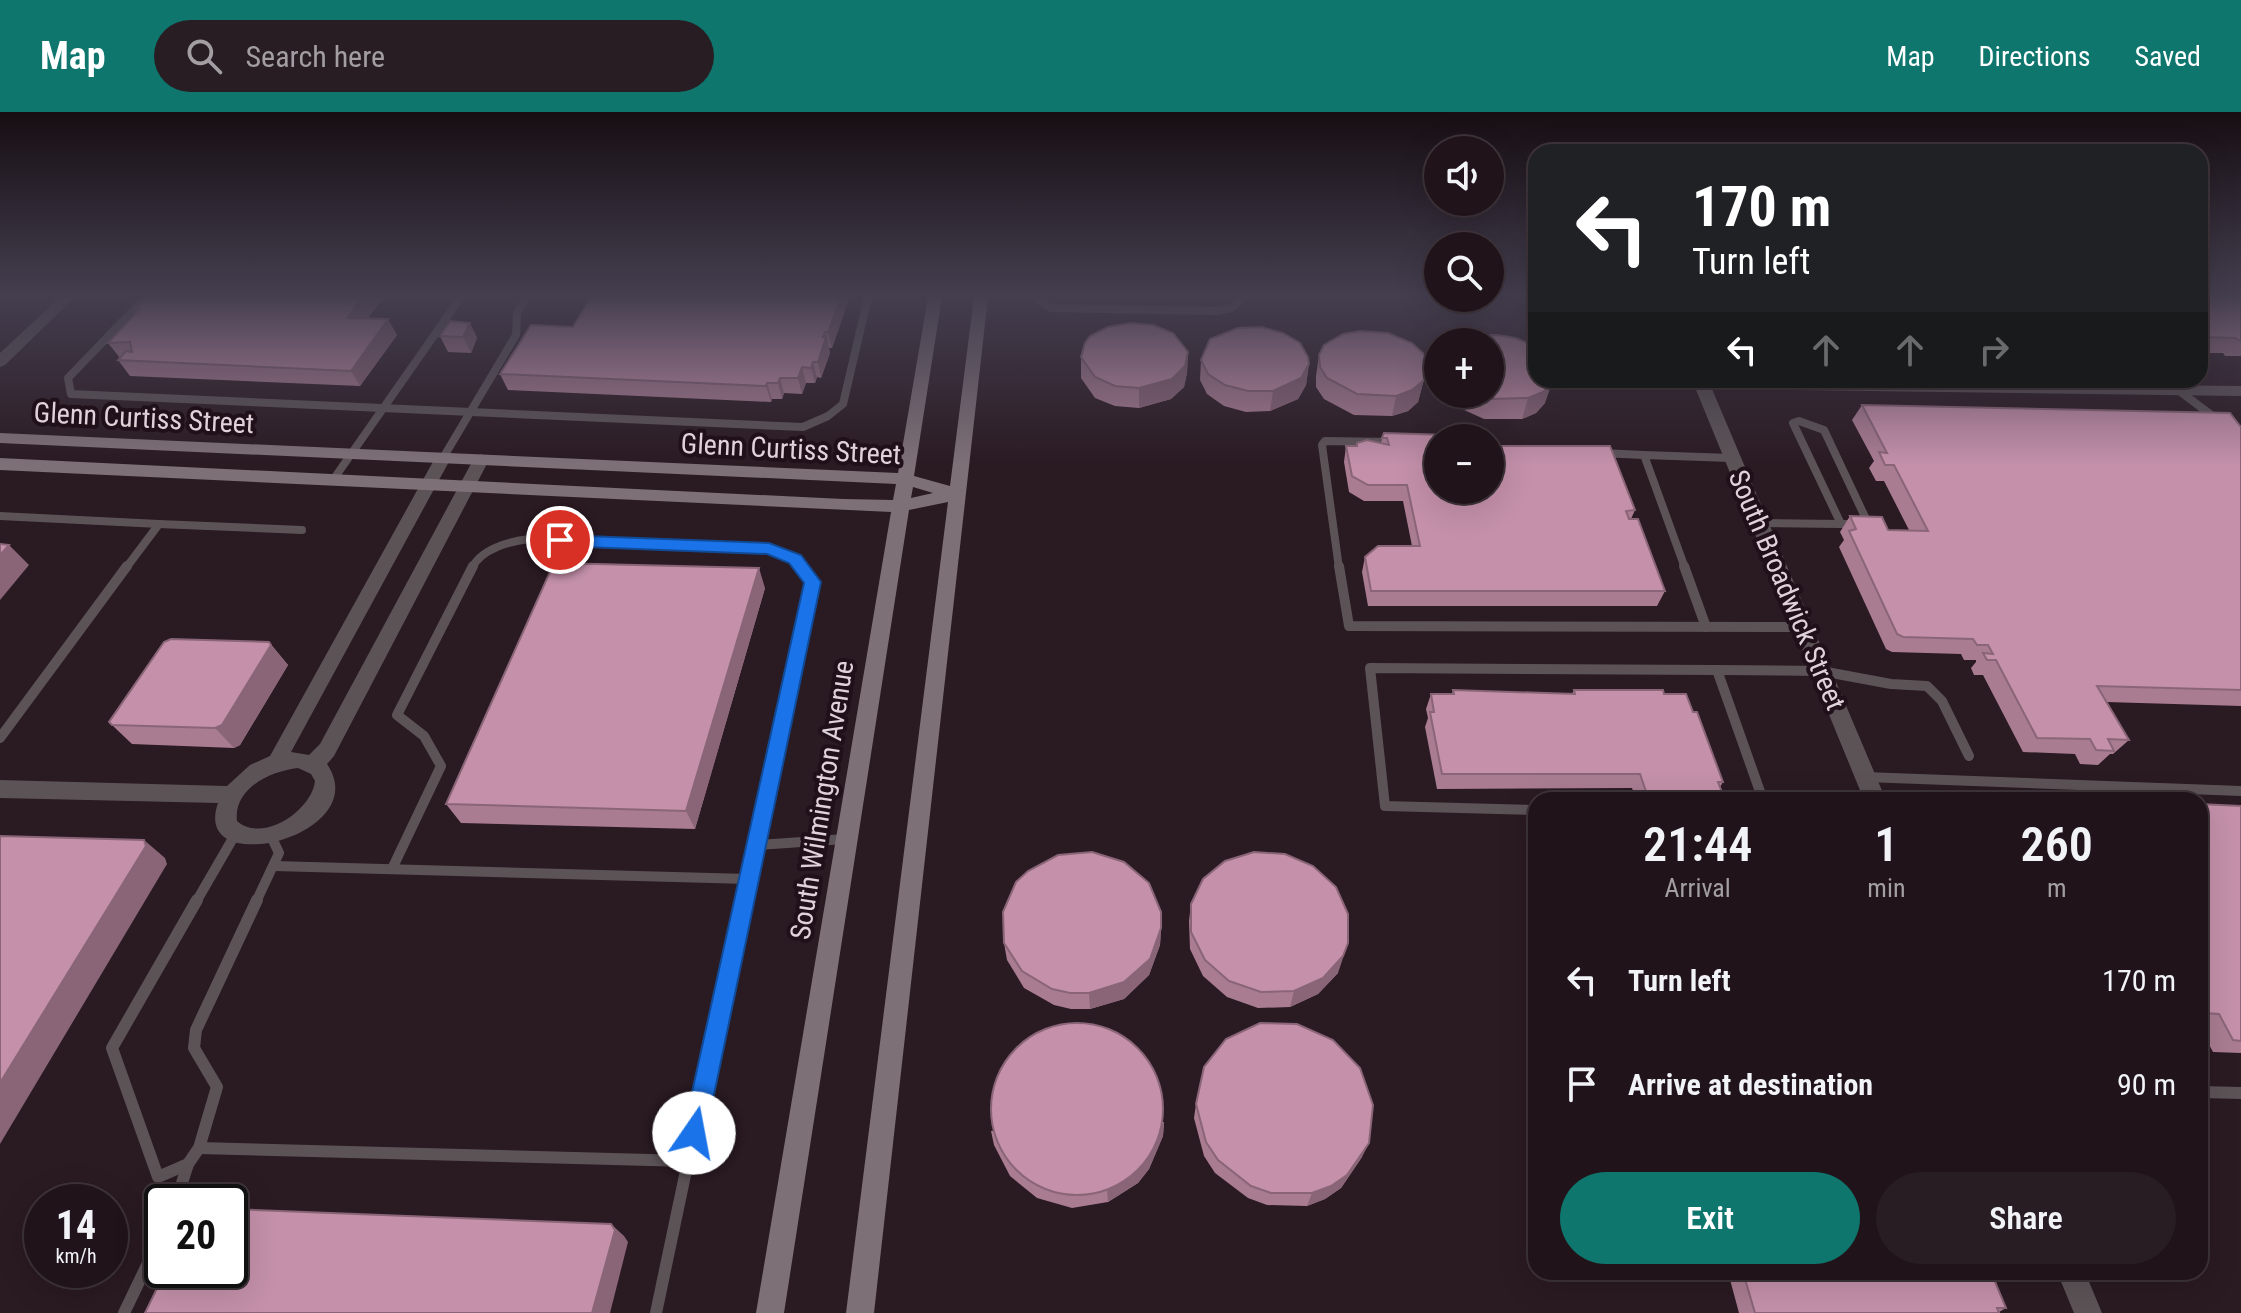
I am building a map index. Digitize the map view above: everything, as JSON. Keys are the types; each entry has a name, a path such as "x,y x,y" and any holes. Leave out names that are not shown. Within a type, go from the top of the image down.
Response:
{"main road":[{"name":"South Wilmington Avenue","path":"770,1313 925,353"},
{"path":"860,1313 974,353"},
{"name":"Glenn Curtiss Street","path":"0,438 904,479 956,494"},
{"name":"Glenn Curtiss Street","path":"0,464 900,506 956,494"}],"street":[{"name":"South Broadwick Street","path":"1703,388 1872,792"},
{"path":"2059,388 2241,391"},
{"path":"280,762 281,751 443,458"},
{"path":"314,764 327,750 481,460"},
{"path":"299,760 314,764 324,773 326,786 321,801 309,816 292,828 271,836 252,838 236,833 226,824 225,810 231,795 243,780 280,762 299,760"},
{"path":"0,789 231,795"},
{"path":"2074,1280 2088,1313"}],"lane":[{"path":"92,353 68,378 71,394 803,427 815,423 843,404 855,353"},
{"path":"333,480 422,353"},
{"path":"443,458 505,353"},
{"path":"2178,390 2231,430"},
{"path":"1759,523 1841,524 1862,524 1866,519 1824,430 1812,424 1793,423 1841,524"},
{"path":"1410,443 1330,439 1322,445 1349,626 1803,627"},
{"path":"1582,452 1732,458"},
{"path":"1644,455 1706,627"},
{"path":"0,516 302,530"},
{"path":"0,738 159,524"},
{"path":"392,869 441,766 424,736 397,715 475,562 509,541 530,539 769,549 795,559 813,582 656,1313"},
{"path":"1528,810 1385,806 1370,668 1821,671 1891,684 1927,686 1942,701 1969,756"},
{"path":"1717,670 1760,792"},
{"path":"1865,777 2241,791"},
{"path":"188,1164 158,1177 112,1048 236,833"},
{"path":"182,1184 188,1164 199,1148 217,1087 194,1048 196,1030 274,866 279,853 271,836"},
{"path":"758,845 845,839"},
{"path":"274,866 748,879"},
{"path":"2208,1092 2241,1093"},
{"path":"199,1148 688,1161"},
{"path":"124,1313 144,1271"}],"building":[{"path":"124,353 364,353 351,371 118,360"},
{"path":"513,353 821,353 818,362 813,362 811,368 802,367 798,378 780,378 778,383 767,383 766,386 500,374"},
{"path":"1082,353 1188,353 1185,366 1172,379 1139,388 1115,386 1095,377 1081,357"},
{"path":"1204,353 1306,353 1309,364 1301,378 1273,391 1248,391 1225,385 1208,374 1201,360"},
{"path":"1320,353 1424,355 1423,381 1412,390 1396,396 1357,394 1327,378 1320,367"},
{"path":"1504,353 1528,353 1528,388 1547,388 1528,398 1504,399"},
{"path":"1862,405 2230,413 2241,427 2241,690 2097,686 2129,740 2108,739 2114,751 2096,750 2090,739 2037,738 1996,660 1987,660 1983,653 1993,654 1988,645 1977,645 1973,639 1903,637 1897,634 1849,531 1856,529 1850,516 1882,517 1888,530 1928,531 1894,465 1885,465 1879,452 1887,453"},
{"path":"1384,433 1424,434 1424,504 1504,504 1504,446 1610,446 1635,510 1626,511 1629,519 1638,519 1665,591 1371,591 1365,557 1378,546 1420,546 1407,485 1368,485 1352,476 1346,446 1357,446 1357,443 1367,440 1389,445 1387,438 1382,438"},
{"path":"0,544 9,545 0,555"},
{"path":"554,563 759,568 686,811 446,804"},
{"path":"171,639 269,642 271,645 222,725 215,728 112,725 109,722 164,642"},
{"path":"1453,690 1575,694 1574,690 1663,690 1664,694 1686,694 1693,712 1697,712 1723,782 1718,782 1722,792 1646,792 1640,774 1442,774 1430,712 1434,712 1431,694 1454,694"},
{"path":"2208,804 2241,806 2241,1041 2233,1040 2219,1014 2208,1013"},
{"path":"0,836 144,840 146,846 0,1083"},
{"path":"1092,852 1124,862 1149,883 1161,912 1161,928 1150,959 1124,982 1089,993 1052,989 1022,971 1004,943 1003,912 1016,882 1028,871 1058,855"},
{"path":"1254,852 1285,854 1313,866 1336,887 1348,914 1348,943 1343,956 1323,978 1294,991 1261,992 1229,981 1205,960 1191,932 1191,904 1203,879 1225,861"},
{"path":"1077,1023 1110,1029 1138,1048 1157,1076 1163,1109 1157,1142 1138,1170 1110,1189 1077,1195 1044,1189 1016,1170 997,1142 991,1109 997,1076 1016,1048 1044,1029"},
{"path":"1260,1023 1297,1024 1333,1040 1360,1068 1373,1105 1369,1143 1347,1175 1331,1186 1312,1193 1271,1193 1251,1186 1218,1160 1206,1142 1196,1104 1204,1067 1226,1039"},
{"path":"248,1210 611,1224 615,1230 592,1313 145,1313 157,1288 248,1288"},
{"path":"1745,1280 1994,1280 2006,1308 1997,1308 1999,1313 1755,1313"}],"route":[{"path":"560,540 769,549 795,559 813,582 694,1133"}]}
